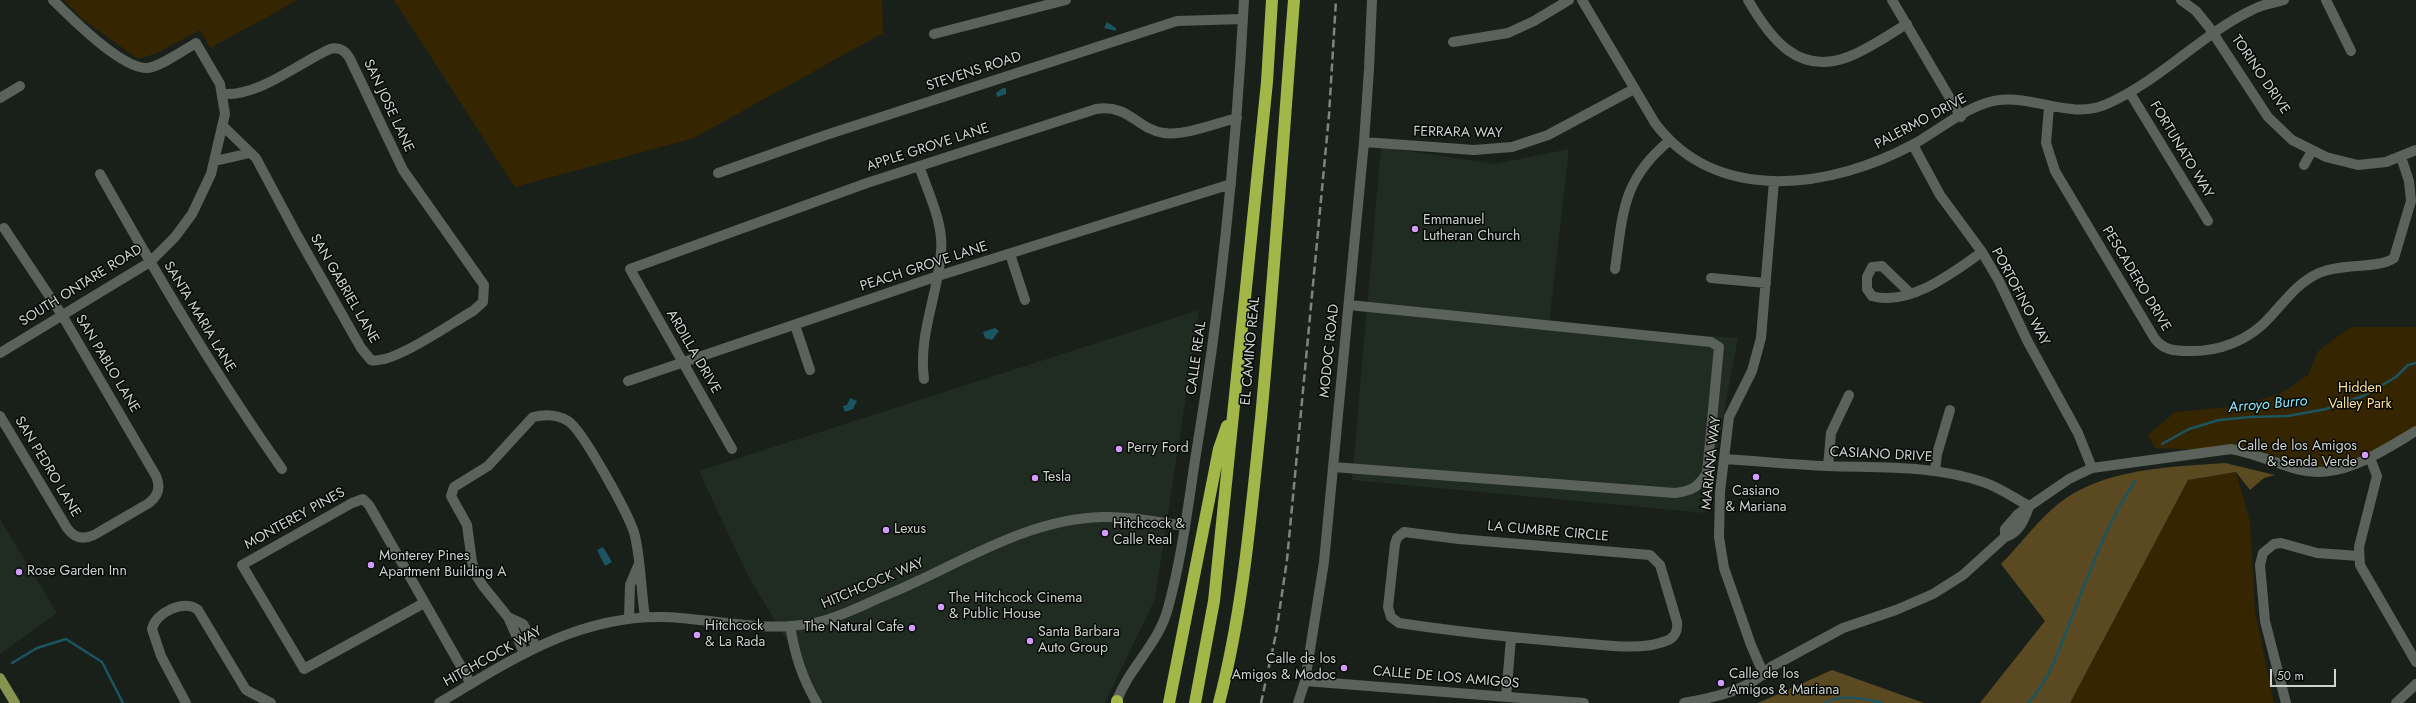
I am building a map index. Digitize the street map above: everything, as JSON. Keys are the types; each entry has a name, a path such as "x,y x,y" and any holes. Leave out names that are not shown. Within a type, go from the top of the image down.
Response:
{"highway":[{"name":"EL CAMINO REAL","path":"1195,703 1214,601 1267,82 1272,0"},
{"name":"EL CAMINO REAL","path":"1218,703 1225,677 1250,532 1265,370 1294,0"},
{"path":"1169,703 1219,449 1233,407"}],"main road":[{"path":"2,682 16,703"}],"street":[{"name":"SOUTH ONTARE ROAD","path":"0,353 150,262 175,237 192,214 203,194 215,162 224,127 225,114 223,94 220,84 196,43 153,66 136,66 84,30 54,0"},
{"path":"934,34 1066,0"},
{"name":"CALLE REAL","path":"1117,702 1124,685 1155,638 1165,618 1185,526 1212,360 1237,118 1244,0"},
{"name":"MODOC ROAD","path":"1298,703 1305,681 1324,562 1364,142 1372,0"},
{"path":"1453,42 1494,36 1513,31 1534,21 1569,0"},
{"name":"PALERMO DRIVE","path":"1582,0 1634,89 1668,141 1691,159 1709,168 1731,175 1774,181 1793,181 1835,175 1879,161 1913,145 1986,103 1997,100 2025,100 2049,107 2082,108 2104,105 2130,93 2214,33 2255,8 2284,0"},
{"path":"1748,0 1773,39 1791,53 1813,60 1838,60 1849,57 1907,24"},
{"path":"1892,0 1961,117"},
{"name":"TORINO DRIVE","path":"2181,0 2196,11 2214,33 2268,117 2292,140 2312,151 2340,161 2358,165 2374,165 2401,157 2416,150"},
{"path":"2326,0 2351,51"},
{"name":"STEVENS ROAD","path":"718,173 833,132 1177,21 1243,19"},
{"name":"SAN JOSE LANE","path":"223,94 234,94 263,84 330,49 335,48 344,51 351,61 403,170 481,281"},
{"path":"0,98 20,86"},
{"name":"FERRARA WAY","path":"1364,142 1474,150 1512,147 1548,135 1634,89"},
{"name":"FORTUNATO WAY","path":"2130,93 2208,221"},
{"name":"PESCADERO DRIVE","path":"2049,107 2046,143 2051,162 2155,339 2165,348 2174,351 2196,351 2229,345 2258,329 2293,290 2319,273 2343,266 2393,263 2397,254 2411,202 2410,181 2401,157"},
{"name":"APPLE GROVE LANE","path":"630,269 919,166 1096,109 1113,108 1122,111 1145,126 1165,133 1176,133 1237,118"},
{"name":"SAN GABRIEL LANE","path":"224,127 256,158 266,174 297,235 361,348 371,360 382,361 399,354 472,311 483,302 484,290 481,281"},
{"path":"1615,269 1620,223 1629,190 1648,161 1668,141"},
{"name":"PORTOFINO WAY","path":"1913,145 1940,195 1982,252 1999,281 2028,342 2078,433 2092,468"},
{"path":"2304,165 2312,151"},
{"path":"215,162 250,153"},
{"path":"919,166 941,236 938,276 922,346 924,379"},
{"name":"SANTA MARIA LANE","path":"100,174 150,262 219,377 282,469"},
{"name":"MARIANA WAY","path":"1764,675 1750,645 1721,555 1720,518 1724,459 1729,417 1758,351 1766,283 1774,181"},
{"name":"PEACH GROVE LANE","path":"628,381 938,276 1231,184"},
{"name":"SAN PABLO LANE","path":"4,228 62,315 156,476"},
{"path":"1910,293 1942,280 1982,252"},
{"path":"1010,254 1025,300"},
{"name":"ARDILLA DRIVE","path":"630,269 732,449"},
{"path":"1711,278 1766,283"},
{"path":"1333,467 1675,493 1691,491 1700,484 1707,472 1719,347 1711,342 1349,305"},
{"path":"795,325 810,370"},
{"path":"1828,466 1832,433 1849,395"},
{"path":"1935,471 1950,410"},
{"path":"524,653 508,617 476,575 472,562 467,525 451,496 454,487 488,466 533,416 552,415 561,417 576,427 631,524 645,617"},
{"name":"SAN PEDRO LANE","path":"0,416 67,528 79,538 94,536 149,504 158,491 156,476"},
{"path":"1684,703 1726,694 1764,675 1774,672 1791,662 1796,656 1843,628 1896,610 1934,594 1963,575 2005,537 2012,535 2025,520 2029,506 2069,478 2092,468 2225,449 2245,451 2269,461 2313,472 2335,470 2370,458 2416,431"},
{"path":"2370,458 2376,471 2377,480 2359,547 2359,556 2364,574 2416,662"},
{"name":"CASIANO DRIVE","path":"1724,459 1935,471 1985,482 2029,506"},
{"name":"MONTEREY PINES","path":"363,499 369,505 424,603 304,670 242,565 352,503 363,499"},
{"name":"HITCHCOCK WAY","path":"439,703 536,646 580,629 645,617 678,618 771,628 790,626 840,616 952,564 1042,526 1079,519 1124,517 1185,526"},
{"name":"LA CUMBRE CIRCLE","path":"1404,532 1409,532 1459,539 1598,552 1646,553 1654,557 1660,565 1677,622 1676,631 1671,639 1653,644 1611,646 1511,638 1394,621 1388,613 1388,607 1396,538 1404,532"},
{"path":"2286,703 2265,621 2260,565 2263,552 2274,544 2281,543 2317,553 2359,556"},
{"path":"629,619 630,585 638,566"},
{"path":"424,603 471,684"},
{"path":"186,703 161,656 152,629 156,619 184,604 194,606 198,610 246,690 271,703"},
{"path":"508,617 523,624 536,646"},
{"path":"790,626 798,664 817,703"},
{"path":"1506,697 1511,638"},
{"name":"CALLE DE LOS AMIGOS","path":"1305,681 1474,699 1506,697 1584,703"},
{"path":"2396,703 2416,684"}],"shaded area":[{"path":"1381,147 1495,164 1569,149 1549,324 1738,338 1705,513 1352,480"},
{"path":"1199,310 1155,599 1105,703 824,703 747,574 699,471"},
{"path":"2225,463 2275,475 2264,478 2250,490 2236,472 2188,480 2070,703 1980,703 2045,621 2001,564 2043,518 2058,504 2076,492 2095,483 2116,476 2160,468"},
{"path":"0,519 57,613 0,654"},
{"path":"1832,670 1924,703 1758,703"}],"green space":[{"path":"64,0 298,0 210,48 200,30 155,54 138,59 80,17"},
{"path":"394,0 882,0 883,33 694,138 515,187"},
{"name":"Hidden Valley Park","path":"2351,327 2416,327 2416,431 2390,447 2325,472 2214,450 2155,448 2148,435 2175,412 2240,406 2282,393 2308,375 2319,350"},
{"path":"2236,472 2250,522 2255,611 2274,703 2070,703 2188,480"}],"water":[{"path":"1107,22 1116,28 1116,31 1104,28"},
{"path":"1003,88 1006,88 1006,94 997,97 996,93"},
{"path":"995,328 999,331 992,340 985,338 983,332"},
{"path":"850,398 857,401 853,409 845,412 843,406 847,405"},
{"path":"603,547 612,562 605,566 597,550"}],"waterway":[{"name":"Arroyo Burro","path":"2162,444 2189,429 2219,420 2250,417 2288,416 2326,409 2363,396 2396,377 2408,365 2416,363"},
{"name":"Arroyo Burro","path":"2028,703 2043,683 2049,672 2100,546 2116,513 2135,481"},
{"path":"12,663 37,648 66,639 102,662 123,703"},
{"name":"Arroyo Burro","path":"1825,703 1838,698 1853,698 1883,703"}],"railway":[{"path":"1261,703 1276,634 1287,560 1329,115 1336,0"}],"place":[{"name":"Emmanuel Lutheran Church","path":"1415,229"},
{"name":"Perry Ford","path":"1119,449"},
{"name":"Calle de los Amigos & Senda Verde","path":"2365,455"},
{"name":"Casiano & Mariana","path":"1756,477"},
{"name":"Tesla","path":"1035,478"},
{"name":"Lexus","path":"886,530"},
{"name":"Hitchcock & Calle Real","path":"1105,533"},
{"name":"Monterey Pines Apartment Building A","path":"371,565"},
{"name":"Rose Garden Inn","path":"19,572"},
{"name":"The Hitchcock Cinema & Public House","path":"941,607"},
{"name":"The Natural Cafe","path":"912,628"},
{"name":"Hitchcock & La Rada","path":"697,635"},
{"name":"Santa Barbara Auto Group","path":"1030,641"},
{"name":"Calle de los Amigos & Modoc","path":"1344,668"},
{"name":"Calle de los Amigos & Mariana","path":"1721,683"}]}
